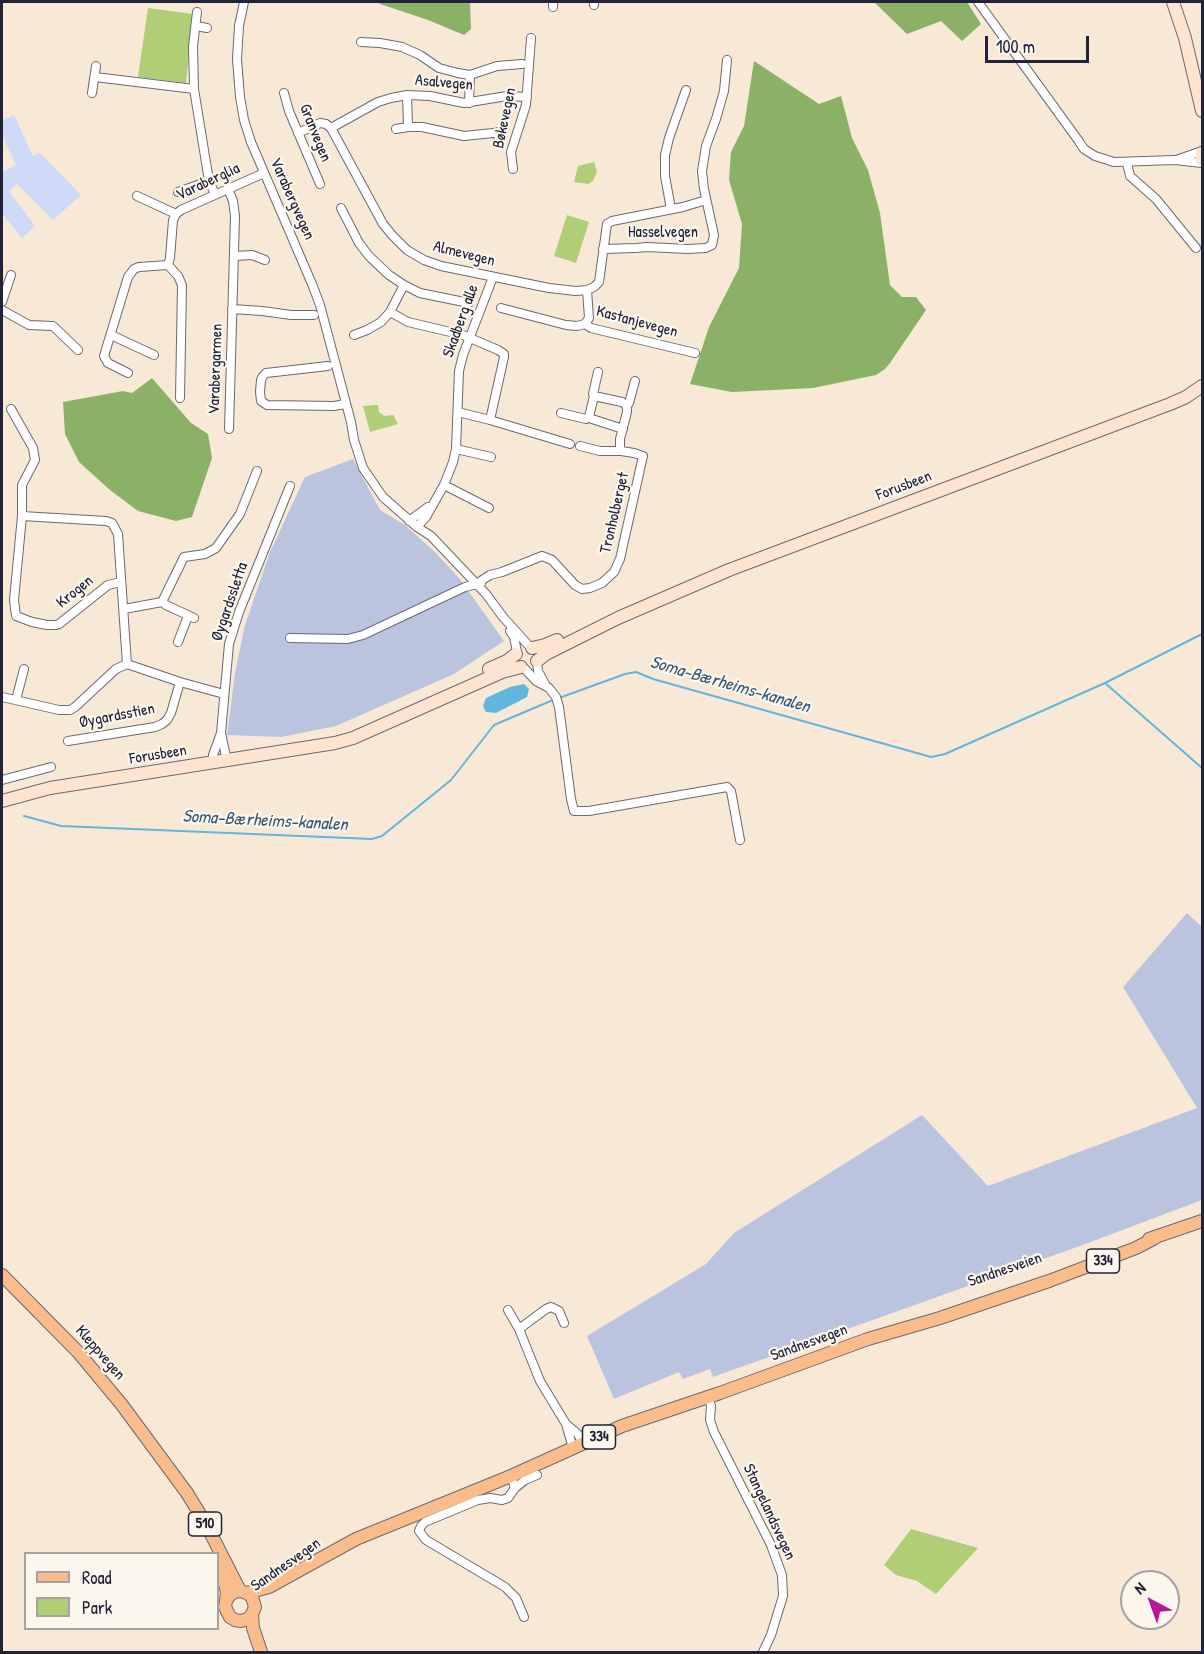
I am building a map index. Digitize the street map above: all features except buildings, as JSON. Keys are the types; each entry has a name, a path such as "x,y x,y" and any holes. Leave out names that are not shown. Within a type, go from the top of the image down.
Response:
{"main road":[{"path":"1173,2 1185,38 1203,111"},
{"path":"1203,152 1203,161"},
{"name":"Forusbeen","path":"2,801 50,788 227,761 352,738 502,672 529,669 546,654 618,618 729,570 1170,404 1203,386"},
{"name":"Forusbeen","path":"320,745 507,661 525,647 545,645 618,618"},
{"path":"531,647 536,651 537,661"},
{"path":"517,653 517,664 522,668"},
{"name":"Sandnesveien","path":"868,1339 895,1325 1132,1243 1155,1238 1203,1221"},
{"name":"Sandnesveien","path":"1049,1281 1136,1248 1155,1238"},
{"name":"Kleppvegen","path":"2,1275 56,1328 102,1379 187,1493 244,1592 252,1597 253,1628 261,1653"},
{"name":"Sandnesvegen","path":"244,1592 269,1587 356,1539 513,1482 578,1446 632,1423 868,1339 940,1318 1049,1281"},
{"name":"Kleppvegen","path":"163,1461 211,1552"},
{"name":"Sandnesvegen","path":"254,1611 266,1596 307,1574 335,1550"},
{"path":"219,1568 226,1592 226,1613 247,1634 255,1653"},
{"path":"225,1601 234,1592 244,1592"},
{"path":"235,1620 248,1619 254,1611"}],"street":[{"name":"Varabergvegen","path":"244,2 237,41 240,97 244,120 251,142 316,294 363,468 383,498 417,527 427,540 445,553 476,584 503,617"},
{"path":"978,2 1084,148 1095,156 1104,160 1127,163 1203,161"},
{"path":"197,12 193,46 194,89 209,181 215,194"},
{"path":"196,26 207,28"},
{"name":"Bøkevegen","path":"513,169 511,152 524,114 527,97 531,38"},
{"path":"361,42 402,47 440,68 470,75 497,66 522,64"},
{"name":"Hasselvegen","path":"603,249 647,247 688,249 710,247 714,241 702,179 703,163 706,146 724,91 727,60"},
{"path":"92,93 96,66"},
{"path":"470,75 470,102"},
{"path":"95,77 194,89"},
{"path":"671,209 665,176 665,155 686,90"},
{"name":"Granvegen","path":"284,93 298,134 320,184"},
{"path":"406,95 408,127"},
{"name":"Asalvegen","path":"298,134 320,123 331,128 378,102 406,95 430,96 456,102 507,96 527,97"},
{"name":"Almevegen","path":"331,128 383,224 407,249 430,262 493,277 549,288 587,290"},
{"path":"396,129 422,128 464,136 501,132 499,143"},
{"path":"1175,160 1203,152"},
{"path":"1127,163 1130,176 1156,199 1196,248"},
{"name":"Varaberglia","path":"168,265 176,214 264,173"},
{"path":"178,192 209,181"},
{"name":"Varabergarmen","path":"228,189 233,201 235,216 229,429"},
{"path":"136,196 176,214"},
{"path":"585,324 589,318 587,290 599,282 606,226 612,221 706,200"},
{"path":"341,208 362,247 389,275 420,293 469,303"},
{"path":"234,256 252,255 265,260"},
{"path":"128,372 108,363 104,352 128,277 138,267 168,265 178,276 182,285 180,398"},
{"path":"2,302 11,274"},
{"name":"Skadberg alle","path":"417,527 426,517 449,474 456,449 459,371 493,277"},
{"path":"354,335 381,322 390,312 404,285"},
{"name":"Varabergarmen","path":"232,309 314,315"},
{"name":"Kastanjevegen","path":"501,309 577,326 585,324 591,328 695,353"},
{"path":"2,310 29,325 53,326 78,350"},
{"path":"390,312 408,322 470,338 504,354 490,420"},
{"path":"111,334 154,355"},
{"path":"328,366 266,373 261,380 261,401 267,405 334,406 345,404"},
{"path":"589,417 598,372"},
{"name":"Tronholberget","path":"621,451 620,439 635,381"},
{"path":"594,396 622,402 627,406"},
{"name":"Krogen","path":"11,409 35,454 35,460 22,485 22,516 14,600 16,616 32,622 56,625 108,585 121,582"},
{"path":"458,412 570,444"},
{"path":"561,413 589,417 623,429"},
{"name":"Tronholberget","path":"290,638 348,639 363,635 476,584 490,575 542,556 552,560 575,585 582,589 602,582 610,576 620,559 643,456 621,451 600,451 580,446"},
{"path":"456,449 491,457"},
{"path":"162,602 184,557 205,554 216,548 240,513 257,471"},
{"path":"444,485 489,508"},
{"name":"Øygardssletta","path":"213,763 213,754 221,733 230,644 234,628 291,486"},
{"name":"Skadberg alle","path":"409,521 433,503"},
{"path":"22,516 112,523 118,534 127,664"},
{"path":"124,609 162,602 191,617 178,642"},
{"path":"503,617 531,647"},
{"path":"503,617 514,637 517,653"},
{"path":"537,661 541,678 556,697 559,707 574,811 589,811 727,787 731,791 740,840"},
{"path":"2,697 58,710 70,710 116,669 127,664 224,694"},
{"path":"522,668 536,681 547,687"},
{"path":"16,700 24,669"},
{"name":"Øygardsstien","path":"68,741 162,724 171,713 180,682"},
{"name":"Øygardssletta","path":"221,733 227,761"},
{"path":"2,780 51,766"},
{"path":"519,1329 551,1307 559,1311 564,1323"},
{"path":"508,1310 519,1329 540,1381 578,1446"},
{"name":"Stangelandsvegen","path":"703,1399 702,1409 710,1420 771,1545 782,1575 783,1596 763,1653"},
{"path":"513,1482 537,1475"},
{"name":"Sandnesvegen","path":"513,1482 510,1497 478,1500 425,1522 419,1531 426,1540 506,1587 516,1598 524,1617"}],"shaded area":[{"path":"14,115 33,156 40,153 81,195 53,220 17,184 9,191 35,226 22,238 2,213 2,172 16,165 2,135 2,121"},
{"path":"353,459 380,510 405,525 435,552 459,578 504,641 454,674 336,726 281,737 227,735 235,673 245,625 270,552 305,477"},
{"path":"1187,913 1202,927 1202,1200 713,1377 710,1369 683,1379 679,1372 614,1399 587,1336 706,1264 734,1233 922,1115 988,1186 1197,1108 1123,987"}],"green space":[{"path":"379,2 470,2 471,29 464,35"},
{"path":"967,2 981,24 962,41 941,21 907,34 875,3"},
{"path":"148,8 193,14 186,83 138,77"},
{"path":"754,61 819,104 841,96 852,138 868,170 880,213 890,285 902,297 916,297 926,310 890,363 876,375 813,388 732,392 690,384 709,327 739,268 742,224 729,180 731,152 744,126"},
{"path":"594,162 597,172 593,181 588,184 574,182 578,166"},
{"path":"567,215 589,222 576,263 554,256"},
{"path":"152,378 191,423 208,434 212,458 192,517 176,521 138,511 110,490 79,462 65,434 63,402 123,391 132,393"},
{"path":"378,405 379,412 384,416 393,415 398,424 370,432 363,406"},
{"path":"911,1529 978,1548 936,1594 917,1581 896,1575 884,1565"}],"water":[{"path":"524,684 529,689 527,697 496,713 486,712 483,706 486,698 510,687"}],"waterway":[{"name":"Soma-Bærheims-kanalen","path":"559,698 636,672 653,679 931,757 945,754 1105,683 1202,634"},
{"path":"1105,683 1202,768"},
{"name":"Soma-Bærheims-kanalen","path":"24,816 61,826 372,839 382,836 451,780 494,725 553,700"}]}
